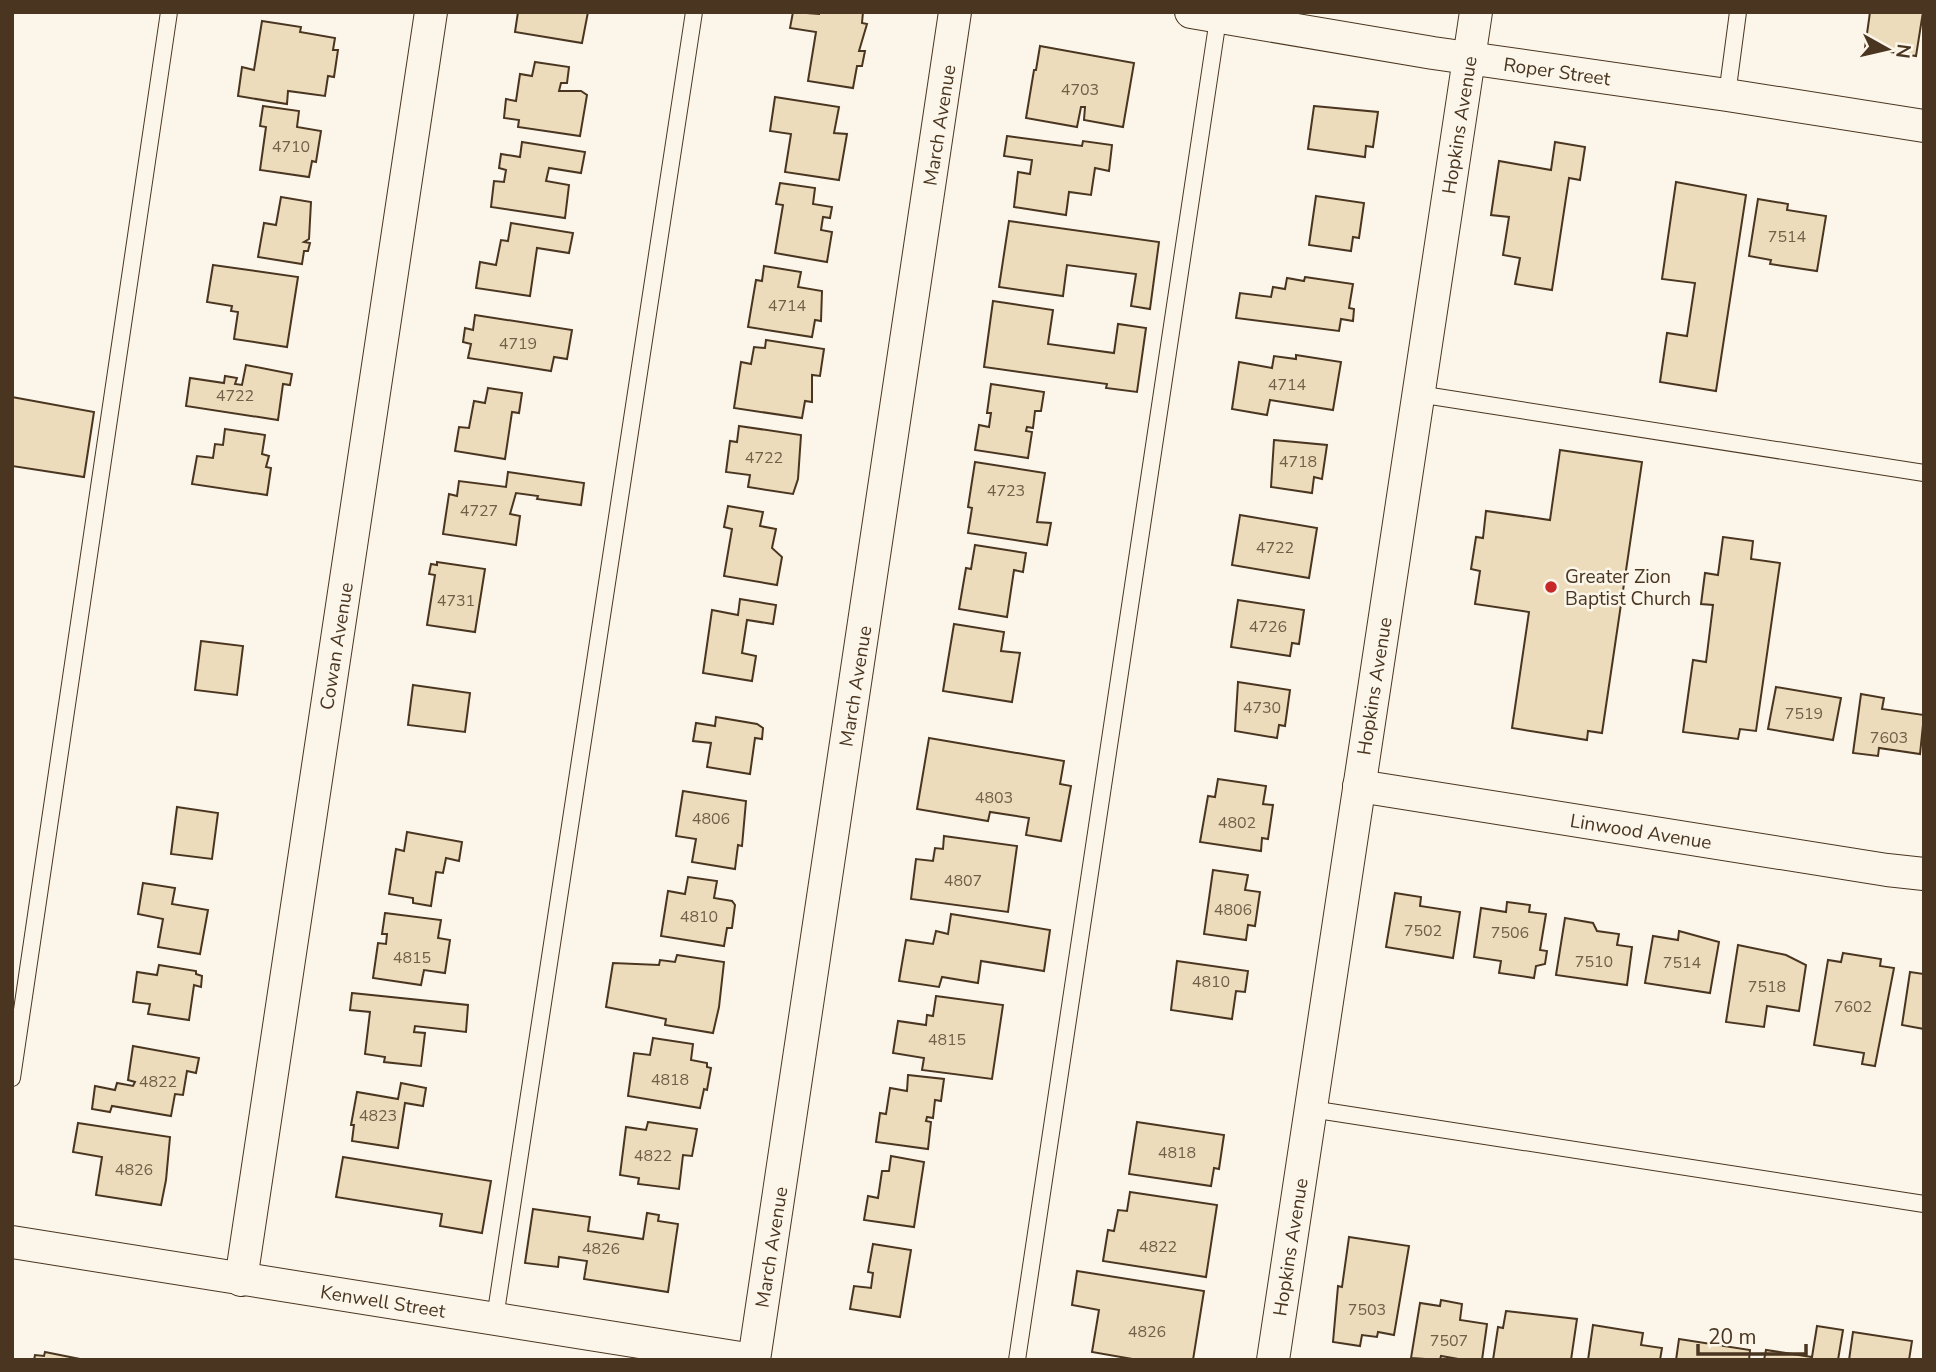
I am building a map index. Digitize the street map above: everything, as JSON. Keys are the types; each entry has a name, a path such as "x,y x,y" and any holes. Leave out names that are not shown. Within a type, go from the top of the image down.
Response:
{"street":[{"name":"Cowan Avenue","path":"241,1280 431,12"},
{"name":"March Avenue","path":"754,1360 956,12"},
{"name":"Hopkins Avenue","path":"1273,1360 1476,12"},
{"name":"Roper Street","path":"1210,14 1470,58 1924,126"},
{"name":"Linwood Avenue","path":"1359,786 1924,874"},
{"name":"Kenwell Street","path":"12,1242 754,1360"}],"lane":[{"path":"12,1078 169,12"},
{"path":"495,1318 694,12"},
{"path":"1727,95 1738,12"},
{"path":"1017,1360 1210,14"},
{"path":"1418,394 1924,473"},
{"path":"1311,1110 1924,1204"}],"building":[{"path":"518,12 588,12 582,43 515,32"},
{"path":"793,12 863,12 862,23 867,24 859,51 865,51 862,66 857,66 853,88 808,81 816,32 790,28"},
{"path":"1870,12 1923,12 1916,56 1865,48"},
{"path":"262,21 301,27 300,32 335,38 333,50 338,50 334,77 328,76 325,96 288,91 287,104 238,96 242,67 254,70"},
{"path":"1040,46 1134,63 1123,127 1084,120 1085,107 1081,107 1077,127 1026,118"},
{"path":"535,62 569,67 567,83 561,83 559,91 581,91 587,95 580,136 518,127 519,120 504,118 506,99 516,101 520,74 532,76"},
{"path":"775,97 839,107 834,133 847,134 839,180 785,172 791,134 770,131"},
{"path":"263,106 299,111 297,127 321,131 316,162 312,161 309,177 260,170 266,127 260,126"},
{"path":"1314,106 1378,112 1373,147 1366,146 1365,157 1308,149"},
{"path":"1007,136 1082,146 1083,141 1112,145 1109,171 1095,168 1091,195 1069,192 1066,215 1014,207 1018,172 1030,174 1032,160 1004,156"},
{"path":"522,142 585,152 581,173 549,168 546,181 569,185 565,218 491,207 494,181 504,182 506,170 499,168 501,154 520,157"},
{"path":"1555,142 1585,147 1580,180 1569,178 1552,290 1515,284 1520,258 1503,255 1509,217 1491,215 1499,161 1551,170"},
{"path":"1676,182 1746,195 1716,391 1660,382 1667,333 1687,336 1695,283 1662,279"},
{"path":"780,183 815,188 813,204 832,207 830,218 823,217 821,230 832,232 827,262 775,253 783,205 776,204"},
{"path":"1316,196 1364,203 1359,238 1353,237 1351,251 1309,245"},
{"path":"281,197 311,202 309,239 304,242 310,243 308,251 304,251 302,264 258,257 264,223 276,225"},
{"path":"1758,199 1788,204 1787,210 1826,216 1817,271 1770,264 1771,260 1749,256"},
{"path":"1009,221 1159,242 1150,309 1131,306 1136,274 1067,265 1063,296 999,287"},
{"path":"511,223 573,233 569,253 537,248 530,296 476,288 480,262 496,265 501,240 508,241"},
{"path":"213,265 298,277 287,347 234,339 238,312 231,311 232,306 207,302"},
{"path":"764,266 801,272 798,287 822,291 821,321 815,320 812,337 748,327 756,280 762,281"},
{"path":"1305,277 1353,284 1349,308 1354,309 1353,321 1341,319 1339,331 1236,318 1240,293 1271,297 1273,287 1285,289 1287,278 1304,281"},
{"path":"993,301 1053,310 1048,344 1114,353 1118,324 1146,328 1137,392 1106,388 1107,384 984,367"},
{"path":"475,315 572,330 567,359 554,357 551,371 468,358 471,344 463,342 465,328 473,330"},
{"path":"766,340 824,349 820,376 812,375 812,402 805,401 802,418 734,408 741,362 751,364 754,347 765,348"},
{"path":"1296,355 1341,362 1333,410 1270,400 1267,415 1232,409 1239,362 1272,368 1274,356 1296,359"},
{"path":"246,365 292,374 290,385 283,384 278,420 186,406 190,378 224,383 225,376 237,378 235,384 242,385"},
{"path":"991,384 1044,392 1041,411 1035,411 1033,428 1027,427 1026,431 1032,432 1028,458 975,450 979,425 989,427 991,413 987,413"},
{"path":"488,388 522,393 519,413 512,412 505,459 455,451 459,427 469,428 474,401 485,403"},
{"path":"12,397 94,412 84,477 12,466"},
{"path":"739,426 801,435 798,479 793,494 748,487 750,475 726,472 730,441 737,442"},
{"path":"225,429 265,435 262,454 269,456 266,467 271,468 267,495 192,484 197,456 213,458 215,444 223,445"},
{"path":"1274,440 1327,445 1322,479 1314,477 1312,493 1271,487"},
{"name":"Greater Zion Baptist Church","path":"1560,450 1642,462 1602,733 1588,731 1587,740 1512,728 1529,612 1475,604 1480,571 1471,569 1476,537 1483,538 1486,511 1550,520"},
{"path":"975,462 1045,473 1037,522 1051,523 1047,545 968,533 972,508 968,507"},
{"path":"508,472 584,483 581,505 516,493 510,514 520,516 516,545 443,534 449,494 457,496 459,481 506,487"},
{"path":"728,506 763,512 760,526 776,529 772,548 782,557 777,585 724,576 732,529 724,527"},
{"path":"1240,515 1317,528 1309,578 1232,565"},
{"path":"1723,537 1753,541 1751,559 1780,563 1756,731 1740,729 1738,739 1683,732 1693,660 1706,662 1713,605 1701,604 1705,573 1718,575"},
{"path":"975,545 1026,553 1023,572 1014,570 1007,617 959,609 966,568 971,569"},
{"path":"437,562 485,569 475,632 427,625 435,575 429,574 431,564 437,565"},
{"path":"740,599 776,605 773,624 747,620 742,653 756,656 752,681 703,673 712,610 738,615"},
{"path":"1238,600 1304,610 1299,644 1292,643 1290,656 1231,647"},
{"path":"954,624 1004,632 1001,651 1020,653 1012,702 943,691"},
{"path":"201,641 243,646 237,695 195,690"},
{"path":"1238,682 1290,690 1285,726 1279,725 1277,738 1235,731"},
{"path":"413,685 470,693 465,732 408,725"},
{"path":"1776,687 1841,698 1833,740 1768,729"},
{"path":"1861,694 1884,698 1882,709 1924,715 1920,754 1879,748 1878,756 1853,753"},
{"path":"716,717 757,724 763,728 762,739 755,738 750,774 707,767 711,743 693,741 696,723 715,726"},
{"path":"929,738 1064,761 1060,784 1071,786 1061,841 1026,835 1029,818 990,812 988,821 917,809"},
{"path":"1218,779 1266,786 1263,804 1273,805 1268,839 1262,838 1261,851 1200,842 1208,796 1215,797"},
{"path":"683,791 746,801 742,846 738,845 735,869 692,862 696,839 676,836"},
{"path":"177,807 218,813 212,859 171,854"},
{"path":"407,832 462,842 459,861 446,858 443,873 436,872 431,906 413,903 413,898 389,894 396,849 404,851"},
{"path":"944,836 1017,846 1008,912 911,899 916,859 933,861 935,848 943,849"},
{"path":"1213,870 1248,875 1245,890 1260,892 1255,926 1248,925 1246,940 1204,934"},
{"path":"688,877 717,881 714,898 732,901 735,905 732,928 727,928 724,946 661,936 668,891 685,894"},
{"path":"143,883 175,888 172,904 208,910 200,954 158,947 163,919 138,914"},
{"path":"1395,893 1421,897 1420,906 1460,912 1453,958 1386,947"},
{"path":"1507,902 1530,905 1529,912 1546,914 1540,950 1547,951 1545,964 1536,966 1534,978 1499,973 1501,961 1474,957 1481,908 1506,912"},
{"path":"385,913 441,920 438,938 450,940 445,973 424,970 421,985 373,978 378,943 386,944 387,934 382,934"},
{"path":"951,914 1050,930 1044,971 981,961 978,983 942,977 939,987 899,981 906,940 933,944 936,931 948,934"},
{"path":"1565,918 1593,923 1597,931 1619,934 1617,945 1632,947 1627,985 1556,975"},
{"path":"1679,931 1719,942 1710,993 1645,983 1653,936 1678,940"},
{"path":"1738,945 1786,955 1806,965 1799,1011 1767,1006 1764,1027 1726,1022"},
{"path":"1843,953 1881,959 1880,966 1894,968 1875,1066 1862,1064 1864,1053 1814,1045 1828,960 1841,962"},
{"path":"677,955 724,962 713,1033 665,1025 666,1019 606,1007 613,963 659,965 660,960 675,962"},
{"path":"1177,961 1248,971 1245,992 1236,991 1232,1019 1171,1010"},
{"path":"159,965 196,971 196,974 202,976 201,987 194,985 189,1020 148,1014 150,1004 133,1002 137,972 157,975"},
{"path":"1910,972 1924,974 1924,1029 1902,1025"},
{"path":"352,993 468,1005 466,1032 415,1026 414,1032 425,1033 421,1066 384,1062 385,1057 365,1054 370,1012 350,1010"},
{"path":"936,996 1003,1005 992,1079 922,1070 924,1058 893,1053 898,1021 926,1025 927,1015 933,1016"},
{"path":"653,1038 693,1044 691,1060 707,1063 707,1067 711,1068 700,1108 628,1096 634,1053 650,1055"},
{"path":"133,1046 199,1058 196,1073 187,1071 183,1095 175,1094 171,1116 112,1106 110,1112 92,1109 95,1086 115,1090 117,1083 133,1086 135,1082 128,1080"},
{"path":"908,1075 944,1079 941,1101 935,1100 933,1118 927,1117 926,1121 931,1122 928,1149 876,1142 880,1113 886,1114 890,1088 907,1091"},
{"path":"401,1083 426,1088 423,1106 405,1103 398,1148 352,1141 354,1125 351,1125 357,1092 398,1099"},
{"path":"648,1122 697,1129 692,1156 683,1155 679,1189 638,1184 639,1178 620,1175 626,1127 646,1130"},
{"path":"1137,1122 1224,1135 1219,1169 1214,1168 1211,1186 1129,1174"},
{"path":"78,1123 170,1137 161,1205 96,1195 102,1157 73,1152"},
{"path":"891,1156 924,1162 914,1227 864,1220 868,1196 878,1198 882,1171 889,1171"},
{"path":"343,1157 491,1181 482,1233 440,1226 442,1214 336,1197"},
{"path":"1130,1192 1217,1205 1206,1277 1103,1261 1108,1230 1114,1231 1118,1210 1127,1211"},
{"path":"533,1209 590,1217 588,1231 643,1239 647,1213 659,1215 658,1221 678,1224 668,1292 584,1279 587,1261 559,1257 558,1267 525,1263"},
{"path":"1349,1237 1409,1246 1394,1335 1378,1332 1377,1337 1362,1335 1360,1346 1333,1342 1338,1286 1342,1287"},
{"path":"873,1244 911,1250 900,1317 850,1309 854,1286 871,1288 873,1273 868,1272"},
{"path":"1077,1271 1204,1291 1193,1360 1138,1360 1092,1352 1099,1310 1072,1305"},
{"path":"1441,1300 1462,1304 1460,1320 1487,1324 1482,1360 1441,1356 1440,1360 1411,1358 1420,1303 1440,1306"},
{"path":"1506,1311 1577,1319 1571,1360 1493,1360 1498,1327 1503,1328"},
{"path":"1593,1325 1643,1333 1641,1345 1662,1348 1660,1360 1588,1360"},
{"path":"1817,1326 1843,1330 1838,1360 1764,1360 1766,1350 1812,1357"},
{"path":"1853,1332 1912,1341 1909,1360 1849,1360"},
{"path":"1679,1339 1750,1350 1749,1360 1676,1360"},
{"path":"45,1352 85,1360 34,1360 35,1355 44,1356"}],"place":[{"name":"Greater Zion Baptist Church","path":"1551,587"}]}
